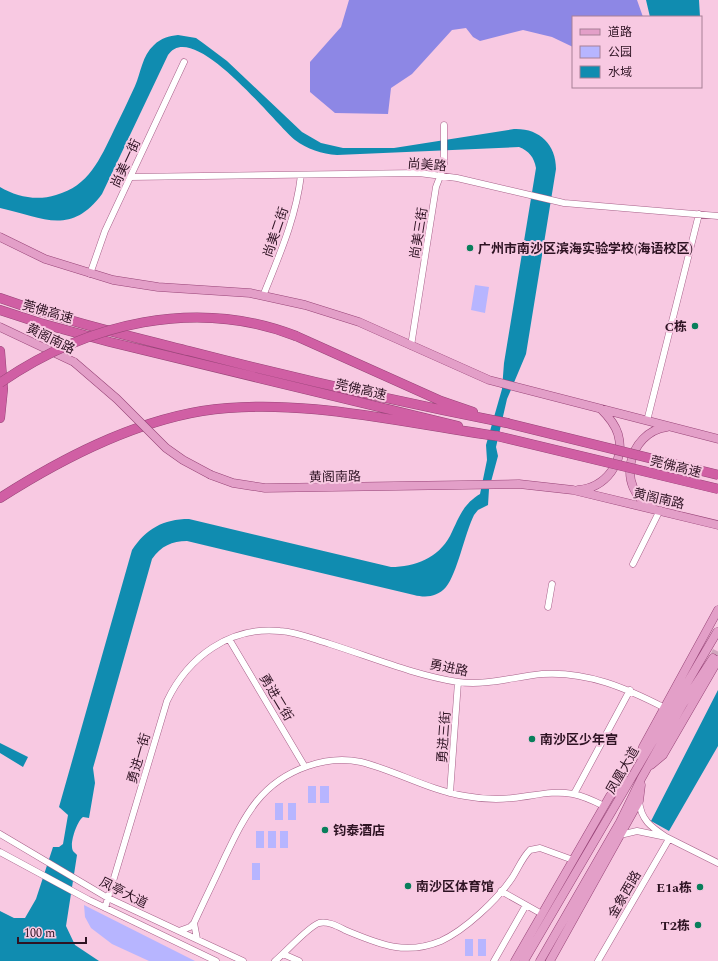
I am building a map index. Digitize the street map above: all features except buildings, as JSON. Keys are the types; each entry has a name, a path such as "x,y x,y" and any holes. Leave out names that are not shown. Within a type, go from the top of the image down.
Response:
{"highway":[{"name":"莞佛高速","path":"0,298 42,312 113,332 261,370 439,405 718,475"},
{"name":"莞佛高速","path":"0,310 40,323 110,342 432,423 497,436 718,489"},
{"path":"0,383 58,350 118,327 162,318 202,316 238,320 279,329 439,405"},
{"path":"0,351 3,389 0,418"},
{"path":"0,498 70,458 114,438 163,420 203,411 242,407 306,408 432,423"}],"main road":[{"path":"0,237 45,259 90,274 158,287 263,296 333,313 359,322 490,380 718,439"},
{"name":"黄阁南路","path":"0,327 74,362 117,399 158,441 183,460 211,475 233,483 265,488 519,484 573,490 718,525"},
{"path":"573,490 593,486 602,481 616,465 619,450 618,435 614,425 601,409"},
{"path":"660,510 650,506 638,494 631,480 630,469 633,453 641,440 659,428 670,427"},
{"path":"638,765 643,747 718,610"},
{"name":"凤凰大道","path":"545,917 633,774 717,632"},
{"name":"凤凰大道","path":"540,961 620,822 641,778 646,770 663,755 715,659"},
{"path":"524,961 573,860 604,806 610,796 633,774"},
{"path":"550,961 639,801 641,778"},
{"path":"515,961 545,917"}],"street":[{"name":"尚美一街","path":"90,274 105,231 184,62"},
{"name":"尚美三街","path":"411,346 436,187 444,166 444,125"},
{"name":"尚美路","path":"130,178 301,174 409,173 440,175 564,203 718,216"},
{"name":"尚美二街","path":"263,296 291,225 301,174"},
{"path":"647,421 699,214"},
{"path":"633,564 660,510"},
{"path":"548,607 552,584"},
{"name":"勇进路","path":"229,638 248,632 264,630 294,632 432,676 458,682 489,682 542,674 565,674 587,677 609,682 630,690 665,708"},
{"name":"勇进二街","path":"229,638 306,767"},
{"name":"勇进一街","path":"105,908 167,700 173,688 188,666 209,649 229,638"},
{"name":"勇进三街","path":"450,793 458,682"},
{"path":"574,794 630,690"},
{"path":"197,939 194,923 242,823 253,804 276,782 306,767 327,761 361,762 450,793 497,799 547,792 574,794 604,806"},
{"path":"639,801 642,817 648,824 667,838 718,863"},
{"path":"620,835 637,831 667,838"},
{"name":"凤亭大道","path":"0,834 108,898 243,961"},
{"name":"金象西路","path":"598,961 667,838"},
{"path":"275,961 313,927 321,923 329,922 371,940 403,949 413,949 429,945 443,940 468,923 512,879 527,853 534,848 540,848 573,860"},
{"name":"凤亭大道","path":"0,852 89,900 216,961"},
{"path":"501,891 545,917"},
{"path":"494,961 526,905"},
{"path":"179,931 194,923"},
{"path":"283,954 299,961"}],"green space":[{"path":"475,285 489,287 485,313 471,310"},
{"path":"308,786 316,786 316,803 308,803"},
{"path":"320,786 329,786 329,803 320,803"},
{"path":"275,803 283,803 283,820 275,820"},
{"path":"288,803 296,803 296,820 288,820"},
{"path":"256,831 264,831 264,848 256,848"},
{"path":"268,831 276,831 276,848 268,848"},
{"path":"280,831 288,831 288,848 280,848"},
{"path":"252,863 260,863 260,880 252,880"},
{"path":"84,905 195,961 149,961 112,944 91,928 85,917"},
{"path":"465,939 473,939 473,956 465,956"},
{"path":"478,939 486,939 486,956 478,956"}],"shaded area":[{"path":"349,0 637,0 643,16 572,16 572,47 552,37 523,30 480,41 473,37 466,28 452,30 412,74 391,88 388,114 335,113 310,92 310,62 341,27"}],"water":[{"path":"646,0 699,0 700,16 650,16"},
{"path":"178,35 196,38 227,61 302,132 321,143 343,148 394,148 514,129 531,131 544,139 553,152 556,169 526,354 507,399 496,447 498,456 489,489 488,505 478,510 474,515 454,573 446,587 439,593 431,596 418,596 187,541 167,545 155,554 152,559 93,768 95,783 89,818 83,817 78,823 72,843 73,851 77,855 66,926 75,945 99,961 0,961 0,911 14,918 25,918 36,899 53,847 59,847 63,844 68,815 59,807 132,550 143,536 163,523 180,519 189,519 391,567 400,567 425,560 445,544 465,507 480,494 487,460 486,445 502,389 504,363 536,168 534,161 526,150 519,147 337,155 326,154 305,146 295,140 253,96 214,61 196,50 180,47 168,55 102,194 90,207 78,216 67,220 42,219 0,208 0,187 20,196 42,198 67,191 85,178 98,161 109,141 135,86 142,64 150,49 162,39"},
{"path":"718,690 718,746 669,831 651,821"},
{"path":"0,743 28,757 23,767 0,753"}],"tunnel":[{"path":"713,658 718,648"}],"place":[{"name":"广州市南沙区滨海实验学校(海语校区)","path":"470,248"},
{"name":"C栋","path":"695,326"},
{"name":"南沙区少年宫","path":"532,739"},
{"name":"钧泰酒店","path":"325,830"},
{"name":"南沙区体育馆","path":"408,886"},
{"name":"E1a栋","path":"700,887"},
{"name":"T2栋","path":"698,925"}]}
